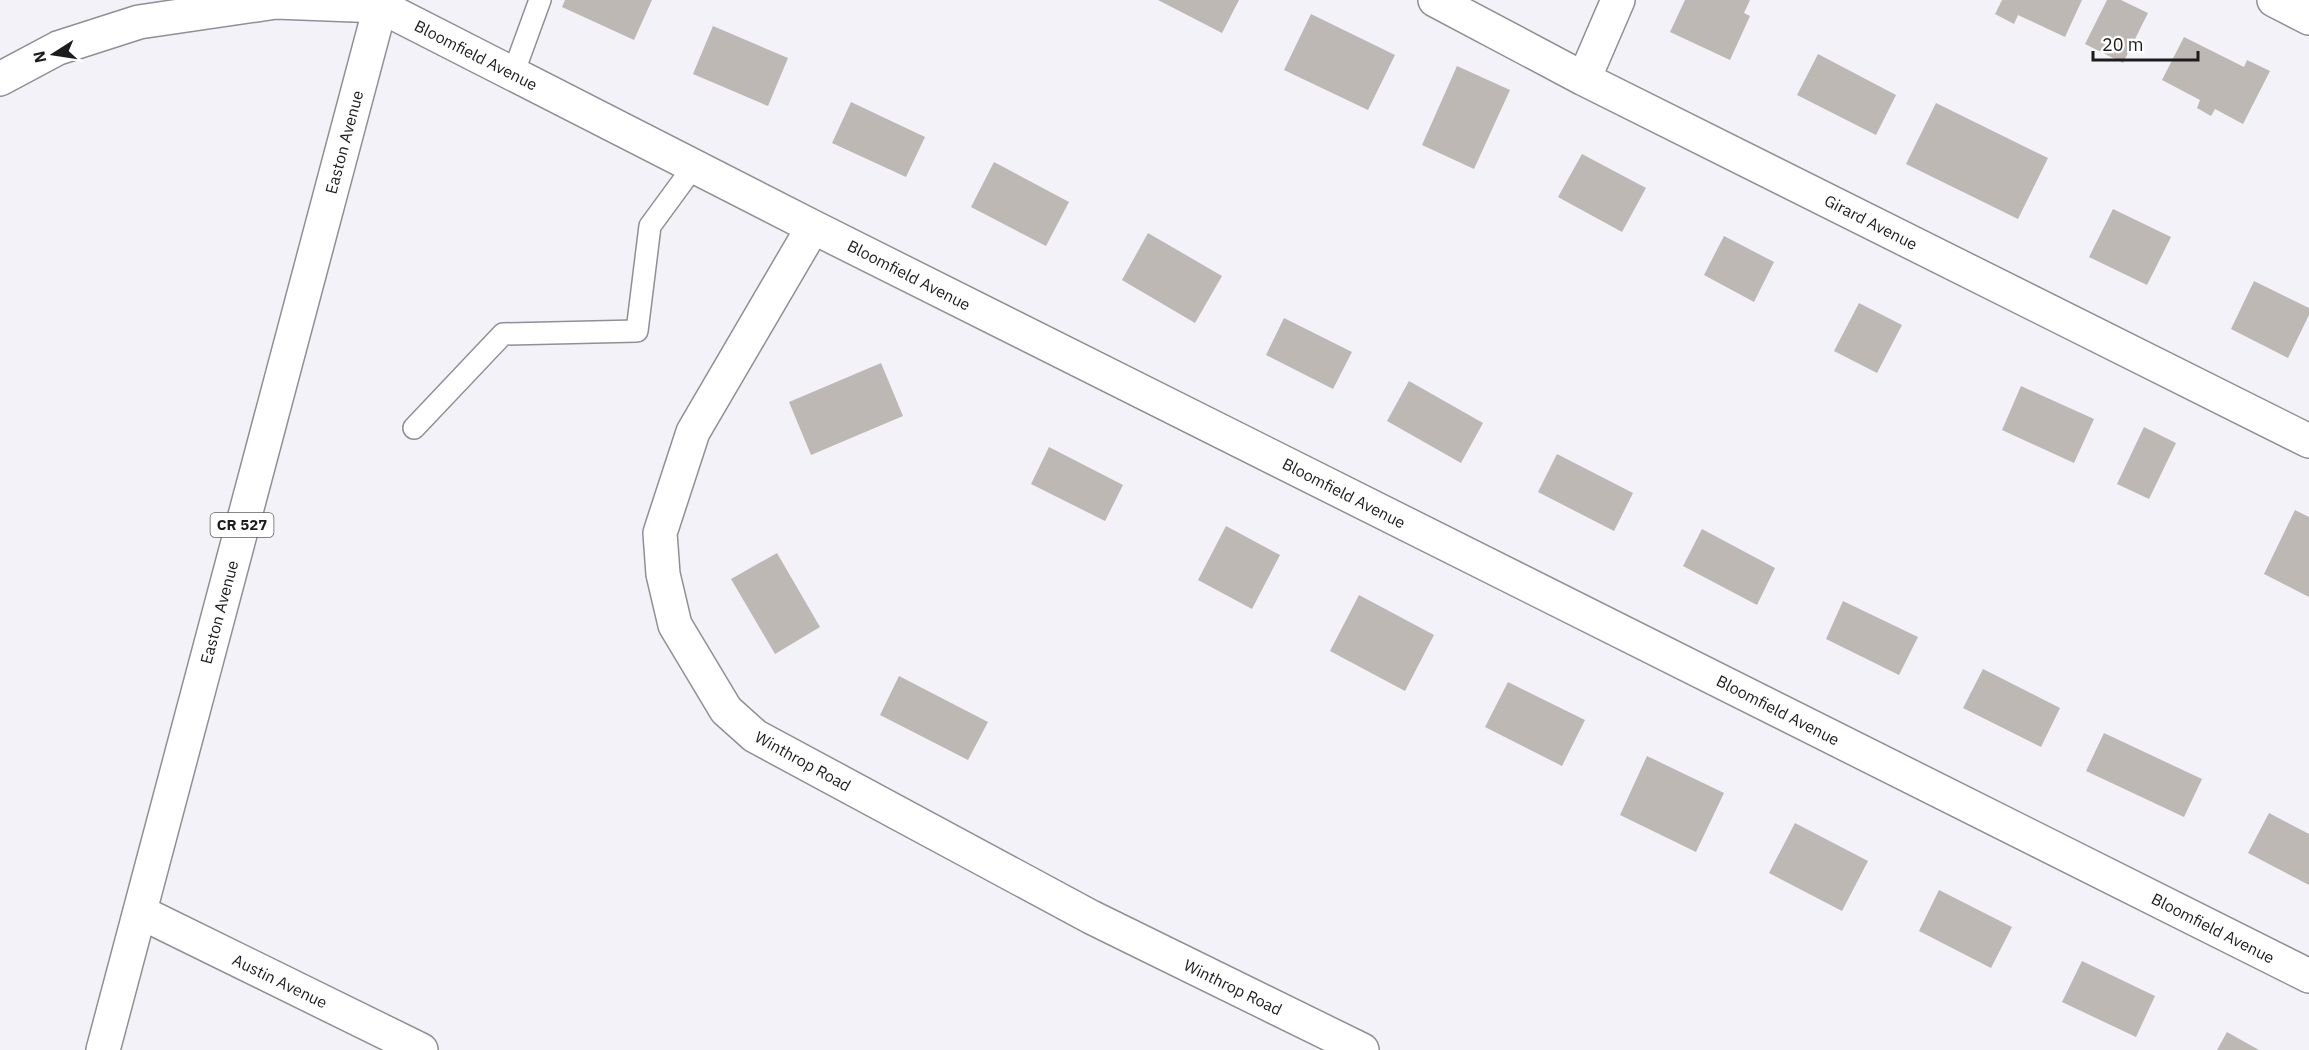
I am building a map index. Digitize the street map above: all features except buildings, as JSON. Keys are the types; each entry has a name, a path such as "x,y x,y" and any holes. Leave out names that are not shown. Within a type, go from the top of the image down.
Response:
{"street":[{"name":"Girard Avenue","path":"1435,0 1584,79 2309,441"},
{"path":"1584,79 1618,0"},
{"path":"2274,0 2309,18"},
{"path":"0,79 58,48 139,22 276,2 381,3"},
{"name":"Bloomfield Avenue","path":"381,3 513,74 813,227 2309,976"},
{"name":"Easton Avenue","path":"103,1050 381,3"},
{"name":"Winthrop Road","path":"813,227 693,432 660,532 663,574 675,625 726,710 755,736 1091,917 1362,1050"},
{"name":"Austin Avenue","path":"140,912 421,1050"}],"lane":[{"path":"513,74 540,0"},
{"path":"414,428 503,334 636,332 650,226 694,166"}]}
